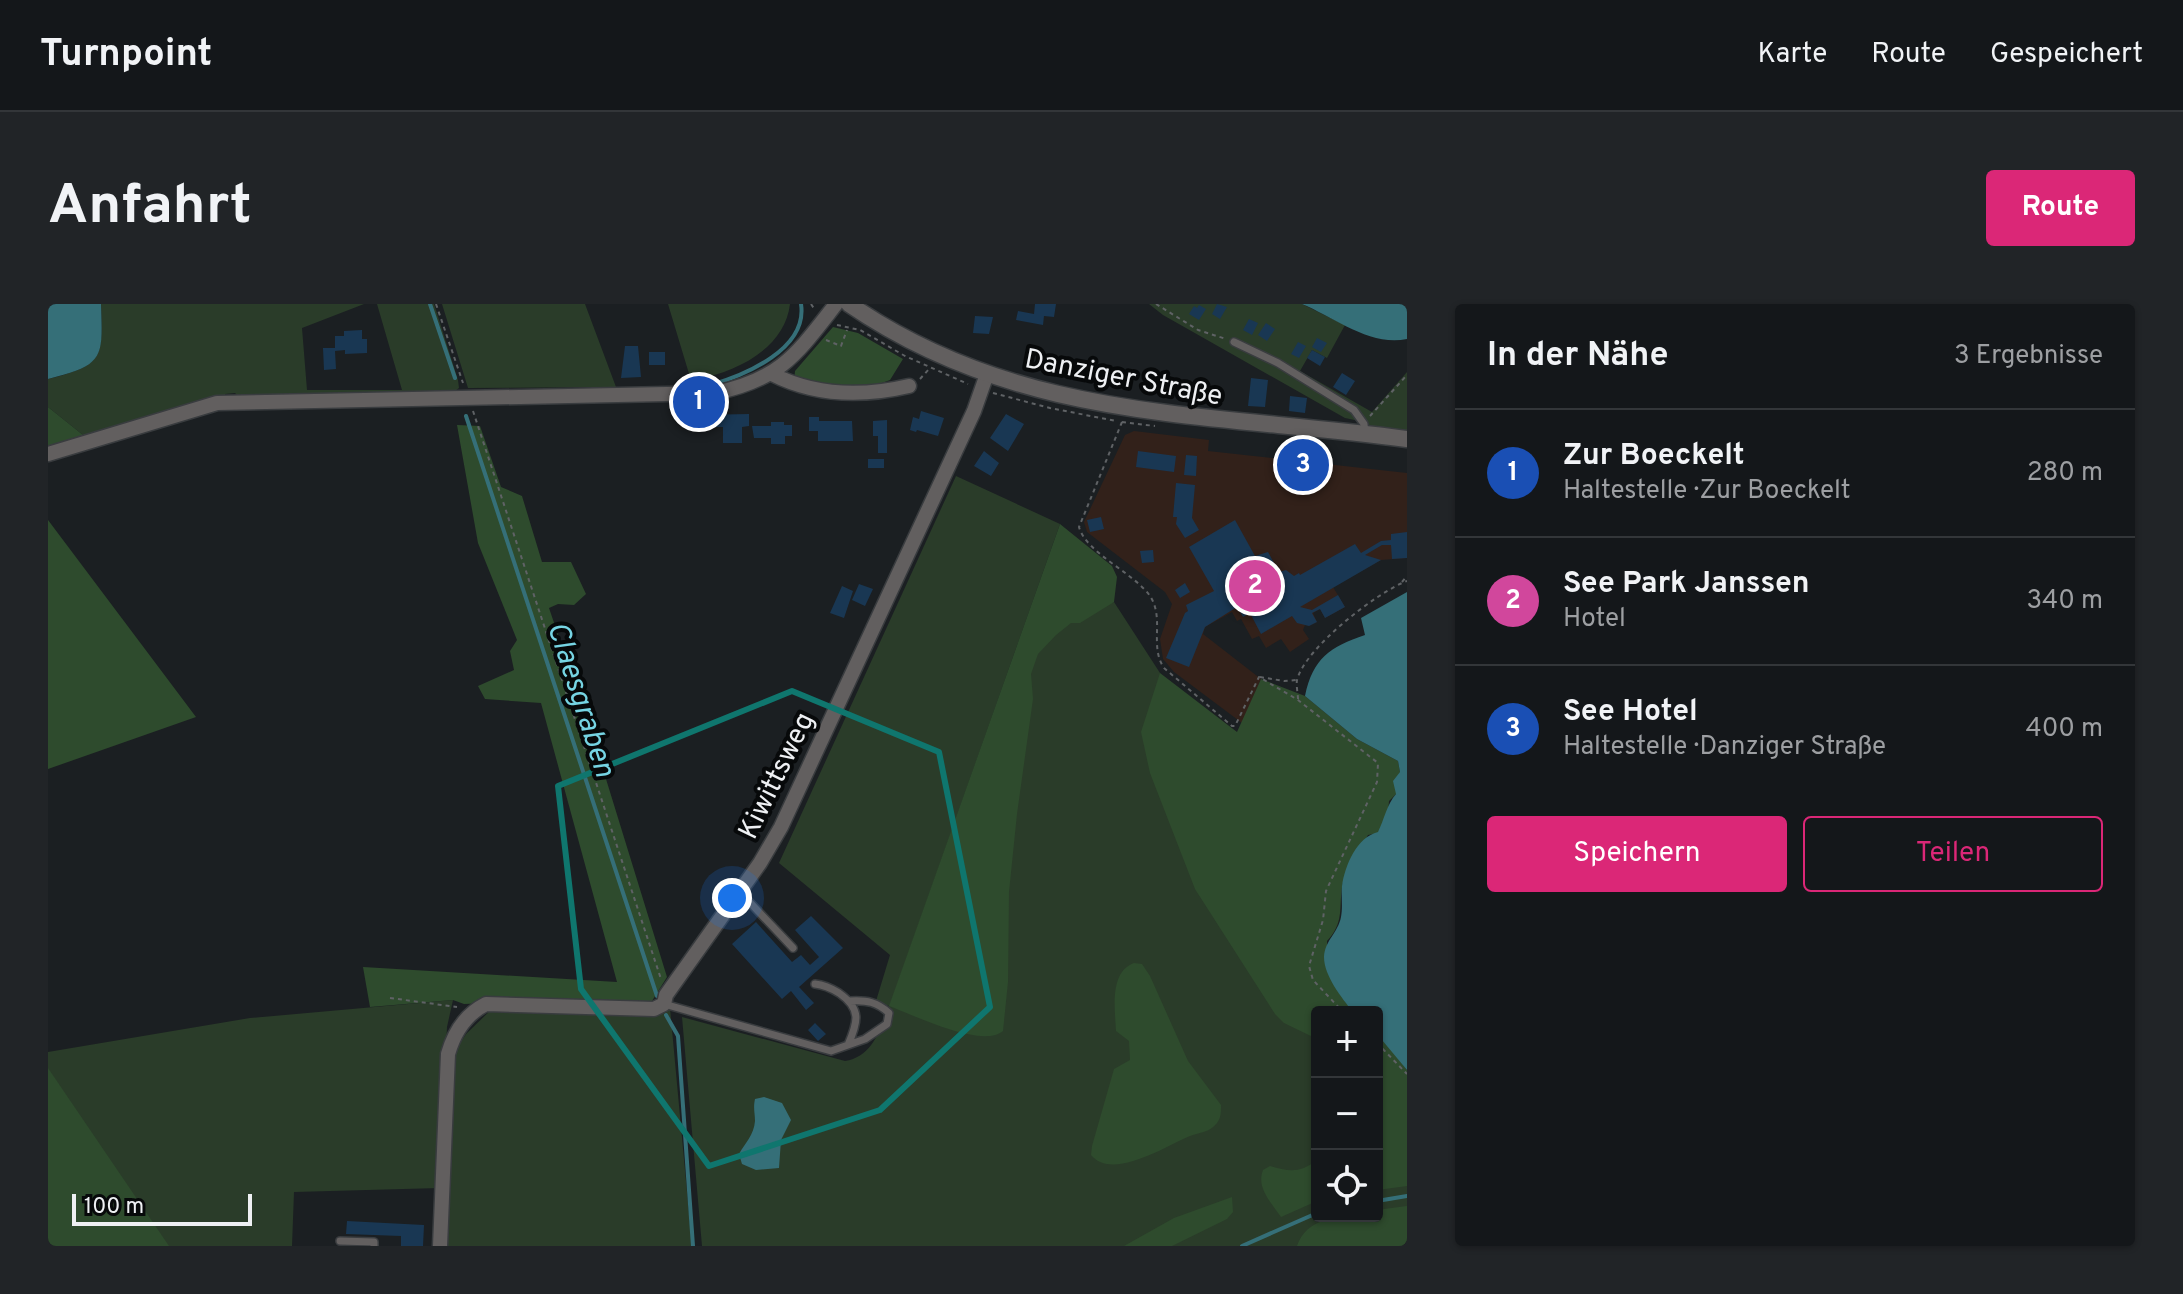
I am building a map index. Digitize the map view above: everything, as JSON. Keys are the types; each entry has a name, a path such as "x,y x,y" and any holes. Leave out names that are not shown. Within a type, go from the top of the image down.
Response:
{"street":[{"path":"48,454 217,403 701,394 742,387 772,374 794,357 836,304"},
{"name":"Danziger Straße","path":"849,304 896,335 984,382 1138,410 1233,422 1363,426 1407,439"},
{"path":"772,374 797,387 837,392 878,393 909,386"},
{"name":"Kiwittsweg","path":"665,999 760,863 793,804 984,382"},
{"path":"440,1246 448,1054 453,1036 474,1010 486,1004 654,1009 665,999"}],"lane":[{"path":"1234,342 1354,410 1363,426"},
{"path":"739,891 793,948"},
{"path":"815,984 825,985 850,1001 856,1012 855,1029 848,1045"},
{"path":"665,999 831,1051 865,1039 887,1024 889,1013 880,1005 865,1000 850,1001"},
{"path":"340,1241 374,1242 374,1246"}],"path":[{"path":"436,304 665,999"},
{"path":"1156,304 1198,330 1234,342"},
{"path":"825,318 847,329 860,330 930,368 984,382"},
{"path":"826,339 841,346 847,329"},
{"path":"1363,426 1407,375"},
{"path":"1122,422 1082,520 1081,534 1149,595 1157,613 1158,660 1164,668 1232,726 1235,726 1259,677"},
{"path":"1401,583 1407,576"},
{"path":"1298,700 1297,680 1325,638 1367,604 1407,581"},
{"path":"1259,677 1297,680"},
{"path":"1259,677 1298,700 1378,763 1377,782 1326,891 1323,920 1309,966 1313,980 1337,1006"},
{"path":"390,998 474,1010"},
{"path":"1383,1049 1407,1074"}],"highlighted area":[{"path":"792,691 939,752 990,1007 880,1110 709,1166 581,989 558,786"}],"shaded area":[{"path":"1134,431 1209,440 1208,451 1407,473 1407,558 1381,560 1333,587 1345,607 1325,618 1320,609 1313,613 1317,622 1305,625 1303,630 1309,639 1290,652 1281,639 1266,648 1259,636 1252,639 1241,619 1237,621 1232,612 1205,627 1203,634 1261,679 1242,723 1174,672 1163,659 1160,639 1172,604 1165,592 1087,532 1084,522 1125,435"}],"green space":[{"path":"101,304 364,304 302,328 307,390 402,390 377,304 434,304 459,388 452,393 239,397 235,393 225,394 225,398 48,448 83,435 48,407 48,379 80,369 96,357 100,348"},
{"path":"442,304 585,304 616,387 468,388"},
{"path":"668,304 790,304 786,320 769,345 743,364 697,379 693,387"},
{"path":"1149,304 1302,304 1345,325 1327,358 1312,350 1300,371 1372,412 1407,372 1407,431 1369,427 1369,423 1345,418 1163,315"},
{"path":"833,327 858,333 903,359 890,380 868,388 794,382 795,371"},
{"path":"48,407 83,435 48,446"},
{"path":"457,425 480,426 501,487 522,496 542,562 571,562 586,594 574,605 558,604 549,608 594,740 667,977 652,1001 631,1006 538,1001 464,1004 453,1000 370,1007 363,967 617,982 541,703 485,699 478,686 514,670 510,651 517,640 478,543"},
{"path":"956,476 1060,524 890,1005 1041,623 1114,602 1160,673 1178,785 1311,1007 1311,1222 1383,1222 1383,1078 1407,1093 1407,1246 702,1246 682,1017 845,1061 869,1048 889,1006 876,1001 890,955 779,863"},
{"path":"48,520 196,717 48,769"},
{"path":"1060,524 1112,566 1117,577 1114,602 1080,623 1071,623 1056,635 1038,654 1031,674 1033,699 1009,892 1008,982 1003,1031 980,1036 931,1023 889,1006"},
{"path":"1160,673 1237,732 1261,679 1305,696 1357,739 1398,761 1400,772 1396,794 1389,801 1388,813 1378,833 1368,835 1346,874 1338,922 1327,941 1328,972 1349,1006 1311,1006 1311,1036 1284,1023 1275,1014 1195,889 1150,773 1141,732"},
{"path":"1134,963 1142,964 1150,976 1188,1061 1221,1105 1221,1112 1217,1123 1208,1130 1139,1159 1112,1164 1100,1162 1091,1155 1114,1069 1130,1060 1129,1041 1116,1031 1115,992 1120,974"},
{"path":"453,1000 447,1027 440,1188 294,1192 292,1246 167,1246 48,1069 48,1052 250,1018"},
{"path":"496,1005 670,1008 692,1246 441,1246 453,1054 466,1034"},
{"path":"1383,1040 1407,1070 1407,1186 1383,1189"},
{"path":"48,1068 169,1246 48,1246"},
{"path":"1311,1164 1311,1204 1281,1217 1263,1189 1263,1170 1270,1166 1289,1170"},
{"path":"1232,1197 1233,1212 1227,1219 1172,1246 1124,1246 1174,1218"},
{"path":"1407,1206 1407,1246 1297,1246 1302,1235 1320,1222 1383,1222 1383,1209"}],"water":[{"path":"48,304 101,304 102,322 100,348 90,364 48,379"},
{"path":"1302,304 1407,304 1407,339 1379,339 1366,335"},
{"path":"1407,592 1407,1070 1383,1041 1383,1006 1349,1006 1330,979 1324,957 1341,917 1346,869 1358,846 1378,832 1396,794 1393,781 1400,772 1398,761 1357,739 1305,696 1318,663 1342,644 1365,635 1361,618"},
{"path":"764,1097 782,1103 791,1120 781,1140 779,1168 756,1170 742,1164 739,1154 754,1126 755,1099"}],"building":[{"path":"1035,304 1056,304 1054,317 1044,316 1043,325 1016,320 1018,311 1034,314"},
{"path":"1217,304 1227,307 1220,319 1212,314"},
{"path":"1199,305 1206,309 1199,320 1189,314 1194,306 1197,308"},
{"path":"975,316 993,317 989,334 973,333"},
{"path":"1249,319 1258,323 1252,335 1243,330"},
{"path":"1266,323 1275,329 1267,341 1258,335"},
{"path":"362,330 362,339 367,339 367,353 335,351 336,369 324,370 323,348 335,348 335,336 344,336 344,331"},
{"path":"1317,338 1327,343 1321,352 1312,347"},
{"path":"1298,342 1306,346 1299,358 1291,354"},
{"path":"625,346 638,346 641,377 621,378"},
{"path":"1312,350 1325,357 1320,366 1307,358"},
{"path":"649,352 665,352 665,365 649,365"},
{"path":"1342,373 1355,381 1346,395 1333,387"},
{"path":"1251,378 1268,380 1265,407 1248,406"},
{"path":"1290,396 1307,398 1305,413 1289,411"},
{"path":"921,411 944,418 938,436 910,430 913,417 919,419"},
{"path":"749,414 749,426 742,427 742,443 723,443 723,427 700,427 700,415"},
{"path":"1006,414 1024,424 1008,451 990,438"},
{"path":"809,417 819,417 819,421 852,421 853,441 818,441 818,431 809,431"},
{"path":"887,420 887,453 878,453 878,436 873,436 873,421"},
{"path":"771,422 792,425 792,436 785,436 785,444 771,444 771,438 754,438 752,426 771,426"},
{"path":"984,451 999,463 991,476 974,466"},
{"path":"1138,451 1176,456 1174,472 1136,467"},
{"path":"1186,455 1197,456 1196,476 1184,475"},
{"path":"868,459 884,459 884,468 868,468"},
{"path":"1176,483 1195,485 1192,518 1199,530 1185,538 1176,524 1177,517 1173,517"},
{"path":"1101,517 1104,529 1090,532 1087,520"},
{"path":"1235,520 1255,556 1268,552 1279,572 1286,570 1294,576 1355,544 1361,553 1381,541 1391,540 1391,534 1407,532 1407,558 1392,559 1391,545 1382,545 1365,555 1381,560 1300,607 1312,610 1338,595 1345,607 1325,618 1320,609 1312,613 1317,622 1309,626 1297,623 1292,616 1261,634 1250,613 1243,617 1237,607 1205,627 1189,667 1166,658 1188,611 1186,605 1214,591 1189,547"},
{"path":"1153,550 1154,562 1142,563 1140,551"},
{"path":"1185,583 1190,592 1180,598 1175,590"},
{"path":"859,584 873,589 865,606 852,600"},
{"path":"842,586 853,591 844,618 830,613"},
{"path":"811,916 843,948 799,987 814,1003 806,1010 791,991 782,999 732,944 756,922 792,962 801,955 810,965 819,957 795,930"},
{"path":"815,1023 826,1034 818,1041 808,1030"},
{"path":"347,1221 424,1225 423,1246 401,1246 401,1236 346,1234"}],"waterway":[{"name":"Claesgraben","path":"430,304 455,378"},
{"path":"711,385 756,367 785,347 801,320 801,304"},
{"name":"Claesgraben","path":"466,416 657,996"},
{"name":"Claesgraben","path":"666,1015 678,1036 693,1246"},
{"path":"1383,1200 1407,1196"},
{"path":"1242,1246 1311,1216"}],"place":[{"name":"Zur Boeckelt","path":"699,402"},
{"name":"See Hotel","path":"1303,465"},
{"name":"See Park Janssen","path":"1255,586"}]}
